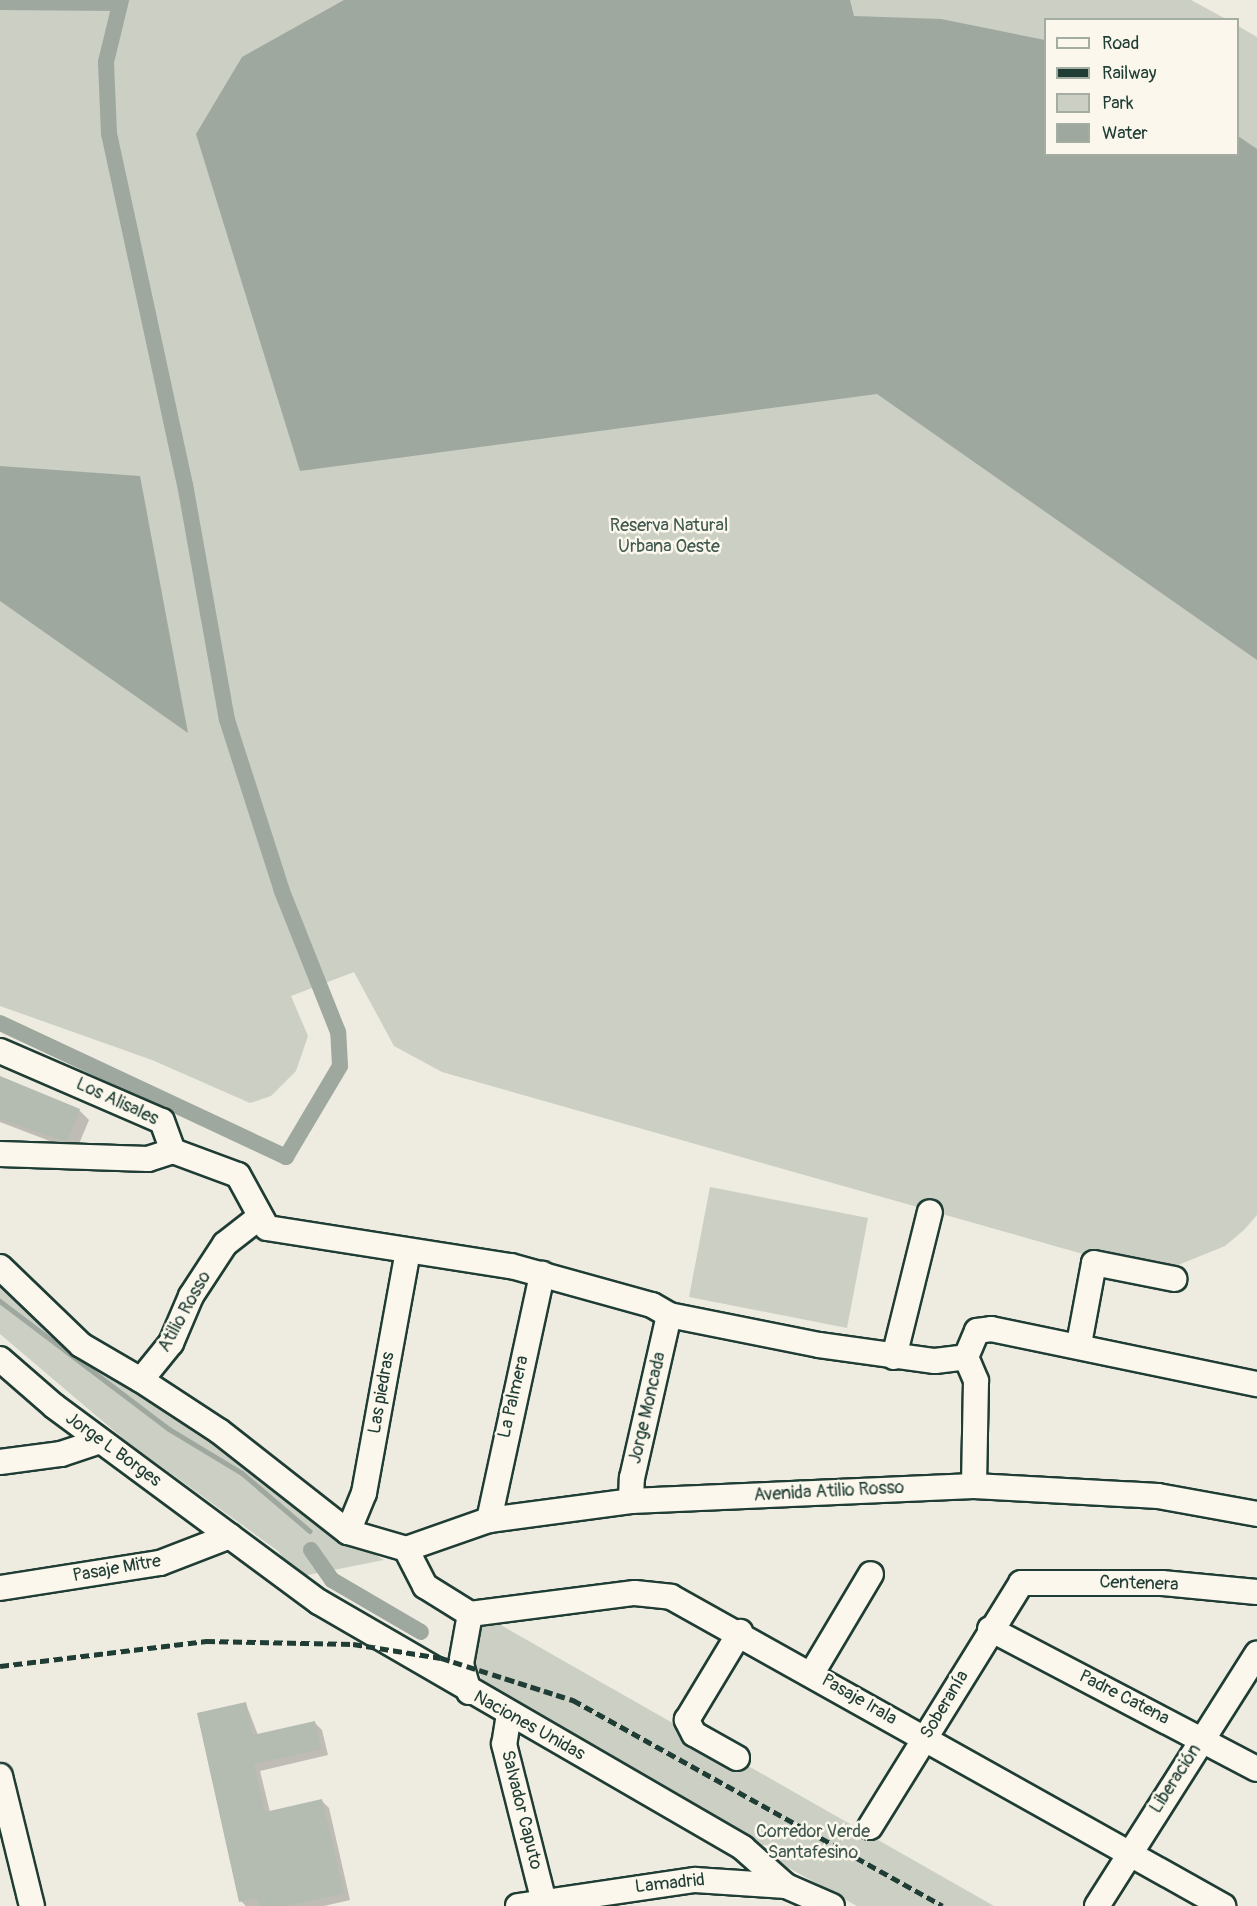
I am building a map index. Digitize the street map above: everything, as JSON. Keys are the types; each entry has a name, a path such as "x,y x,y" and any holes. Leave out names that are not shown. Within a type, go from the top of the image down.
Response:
{"street":[{"name":"Los Alisales","path":"0,1051 155,1117 168,1126 173,1151"},
{"path":"0,1154 148,1159 173,1151 238,1174 257,1219 267,1228 542,1274 652,1305 669,1315 894,1357 966,1357"},
{"path":"894,1357 930,1212"},
{"name":"Atilio Rosso","path":"141,1380 171,1343 190,1296 225,1244 257,1219"},
{"name":"Las piedras","path":"348,1532 364,1493 408,1252"},
{"path":"1079,1344 1094,1263 1174,1279"},
{"path":"0,1268 81,1345 141,1380 219,1431 348,1532 406,1549 429,1590 470,1614 462,1648 469,1692"},
{"name":"La Palmera","path":"489,1520 542,1274"},
{"name":"Jorge Moncada","path":"631,1501 632,1478 669,1315"},
{"path":"966,1357 983,1328 1079,1344 1257,1384"},
{"path":"966,1357 976,1381 974,1486"},
{"name":"Jorge L Borges","path":"0,1359 100,1441 230,1536"},
{"path":"0,1462 61,1454 100,1441"},
{"name":"Avenida Atilio Rosso","path":"406,1549 489,1520 631,1501 974,1486 1158,1496 1257,1514"},
{"name":"Pasaje Mitre","path":"0,1588 160,1563 230,1536"},
{"name":"Naciones Unidas","path":"230,1536 312,1598 469,1692 743,1848 786,1886 832,1906"},
{"path":"812,1672 871,1574"},
{"name":"Centenera","path":"1022,1583 1162,1583 1257,1592"},
{"name":"Soberanía","path":"870,1827 990,1629 1022,1583"},
{"name":"Pasaje Irala","path":"470,1614 650,1592 740,1632 1223,1906"},
{"name":"Padre Catena","path":"990,1629 1257,1768"},
{"path":"737,1758 694,1734 687,1720 740,1632"},
{"path":"417,1659 441,1658 462,1648"},
{"name":"Liberación","path":"1097,1906 1128,1852 1257,1654"},
{"name":"Salvador Caputo","path":"509,1714 504,1744 545,1904"},
{"path":"0,1776 32,1906"},
{"name":"Lamadrid","path":"518,1906 545,1904 695,1880 786,1886"}],"green space":[{"name":"Reserva Natural Urbana Oeste","path":"0,0 1191,0 1224,18 1044,18 1044,156 1239,156 1239,27 1257,37 1257,1215 1225,1246 1178,1265 1150,1269 1118,1264 442,1072 394,1046 354,972 291,996 308,1036 296,1071 271,1096 250,1103 152,1060 0,1006"},
{"path":"710,1187 868,1218 847,1328 689,1297"},
{"path":"0,1276 323,1525 384,1560 303,1576 291,1568 278,1551 126,1441 0,1334"},
{"name":"Corredor Verde Santafesino","path":"490,1622 499,1624 994,1906 857,1906 789,1868 485,1688 470,1649 477,1630"}],"water":[{"path":"344,0 850,0 854,16 941,19 1044,40 1044,156 1239,156 1239,137 1257,149 1257,660 877,394 300,471 196,134 242,57"},
{"path":"0,466 140,476 188,733 0,601"}],"building":[{"path":"0,1076 80,1109 67,1142 0,1119"},
{"path":"246,1702 253,1735 315,1721 321,1749 254,1764 265,1812 322,1799 344,1893 287,1906 259,1906 257,1898 239,1902 197,1713"}],"waterway":[{"path":"0,1023 286,1157 340,1066 338,1032 282,891 227,720 185,485 109,134 106,62 121,0"},
{"path":"0,2 119,3"},
{"path":"0,1301 169,1429 242,1473 310,1531"},
{"path":"311,1550 332,1580 421,1632"}],"railway":[{"path":"0,1666 206,1641 353,1644 441,1658 573,1700 943,1906"}]}
